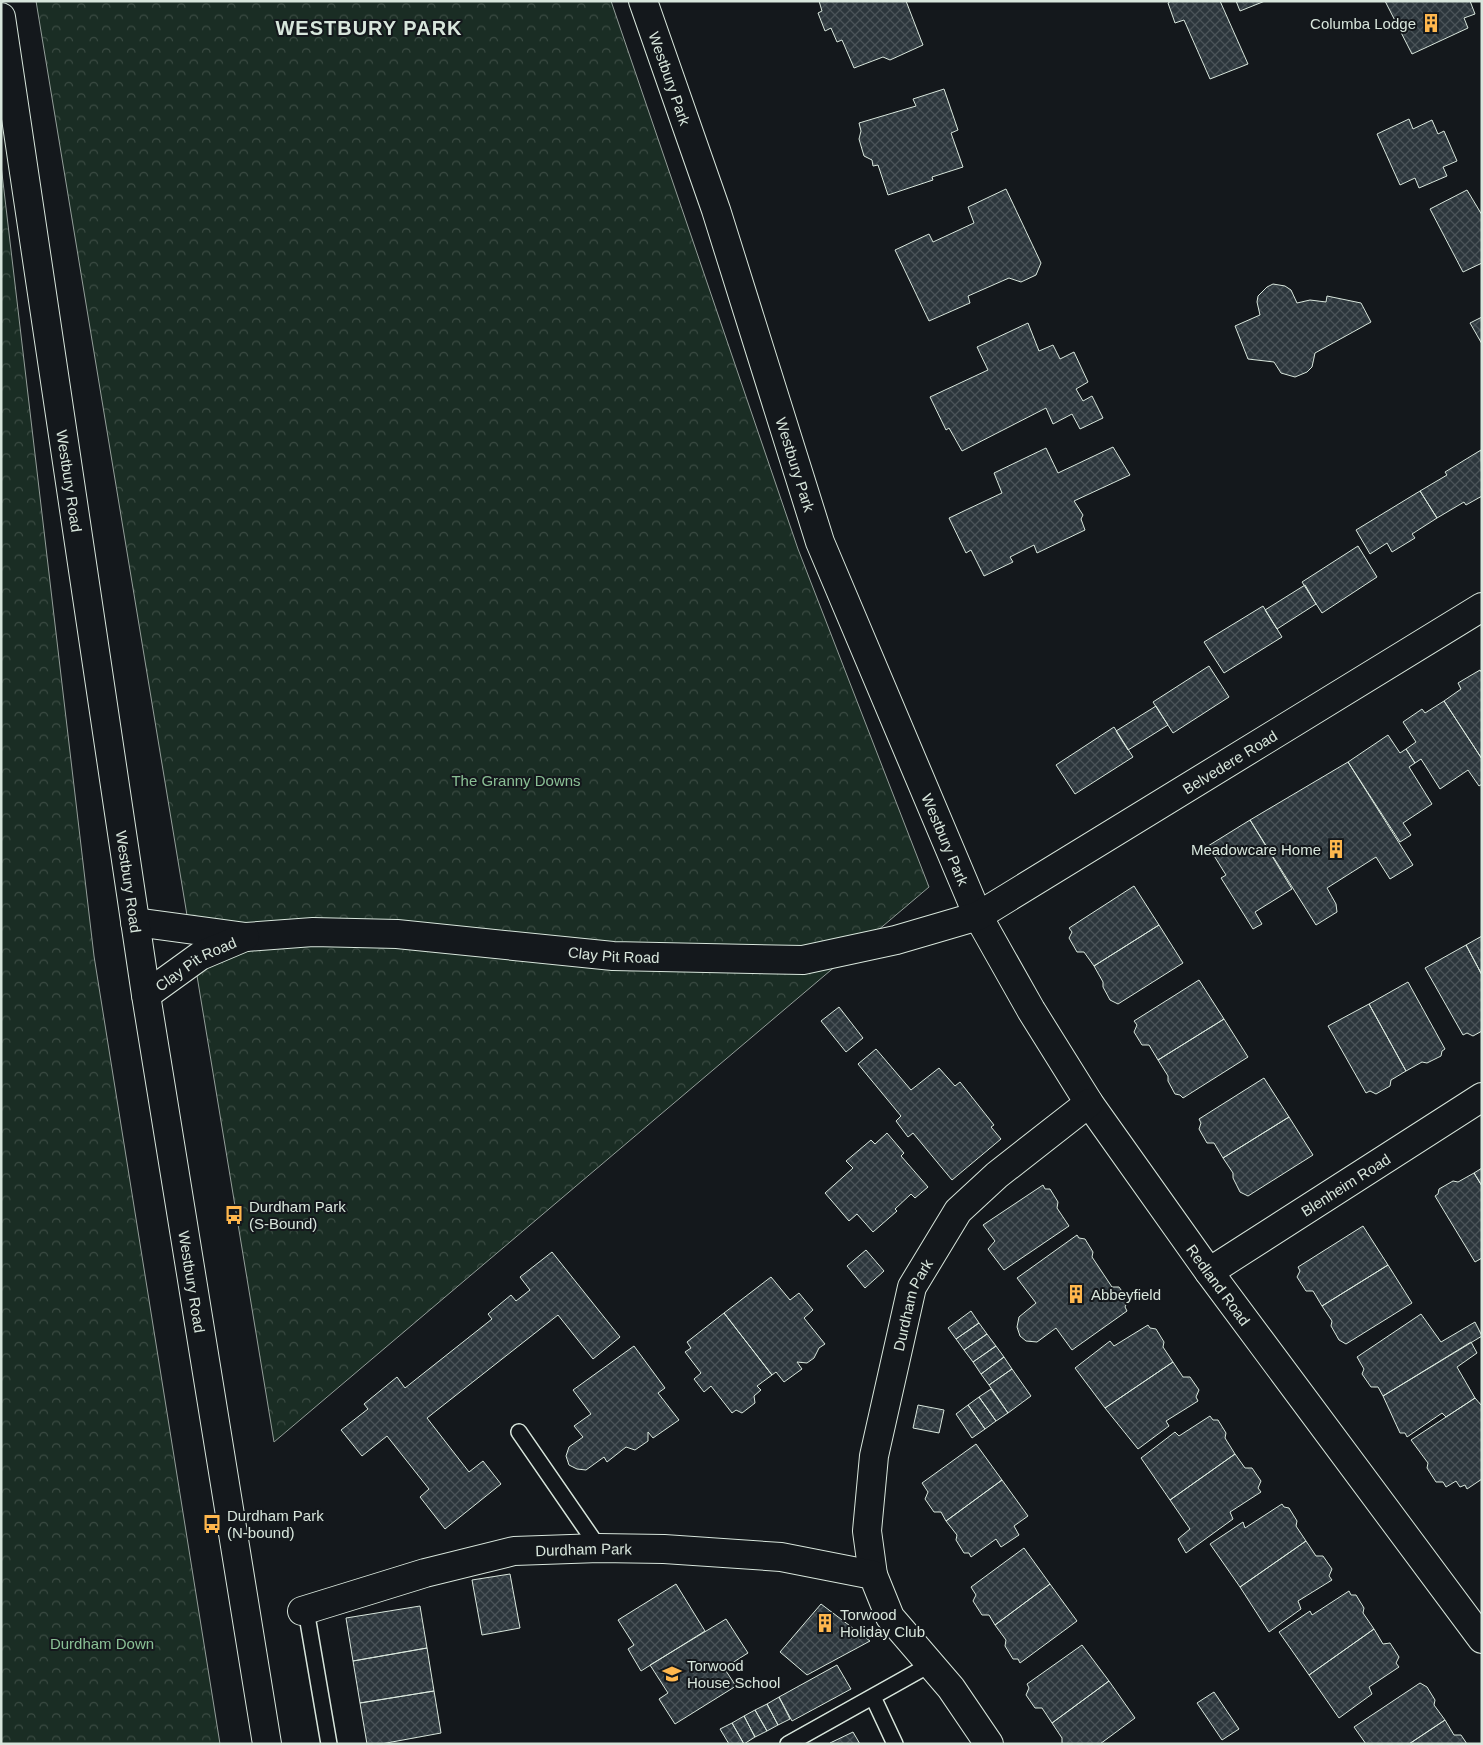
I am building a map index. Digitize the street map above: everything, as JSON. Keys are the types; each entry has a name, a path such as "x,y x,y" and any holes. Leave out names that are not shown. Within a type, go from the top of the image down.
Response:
{"street":[{"name":"Westbury Park","path":"643,1 716,210 820,542 978,916"},
{"name":"Westbury Road","path":"1,17 146,995 267,1744"},
{"name":"Belvedere Road","path":"978,916 1482,607"},
{"name":"Clay Pit Road","path":"135,922 246,937 313,932 397,934 612,956 803,960 896,940 978,916"},
{"name":"Redland Road","path":"978,916 1031,1010 1089,1103 1209,1272 1482,1639"},
{"name":"Clay Pit Road","path":"146,995 200,956 246,937"},
{"name":"Blenheim Road","path":"1209,1272 1482,1097"},
{"name":"Durdham Park","path":"989,1744 951,1688 890,1617 873,1575 867,1531 874,1456 912,1287 958,1211 997,1175 1089,1103"},
{"name":"Durdham Park","path":"304,1611 425,1573 514,1551 599,1548 781,1557 873,1575"}],"lane":[{"path":"519,1432 599,1548"},
{"path":"304,1611 329,1744"},
{"path":"788,1744 931,1664"},
{"path":"873,1697 895,1744"}],"green space":[{"name":"The Granny Downs","path":"36,1 611,1 798,549 929,887 274,1442"},
{"name":"Durdham Down","path":"1,165 94,956 220,1744 1,1744"}],"building":[{"path":"819,1 906,1 923,45 890,60 883,57 854,68 842,40 837,42 831,28 825,31 818,13 822,11"},
{"path":"1171,1 1220,1 1248,64 1210,79 1184,20 1175,23 1168,3"},
{"path":"1236,1 1265,1 1240,11"},
{"name":"Columba Lodge","path":"1385,1 1470,1 1475,14 1464,18 1468,28 1412,54"},
{"path":"944,89 958,130 951,133 963,167 932,177 933,180 888,195 878,165 873,166 872,160 864,156 859,139 861,131 859,123 916,106 913,99"},
{"path":"1409,119 1413,129 1432,120 1438,134 1444,131 1457,161 1443,167 1447,176 1419,188 1415,178 1400,185 1377,134"},
{"path":"1006,189 1041,263 1036,275 1021,282 1009,278 968,296 970,303 929,321 895,250 929,234 933,242 974,223 968,207"},
{"path":"1467,190 1482,215 1482,263 1463,272 1430,209"},
{"path":"1273,284 1285,286 1291,290 1297,303 1310,300 1326,302 1327,296 1361,303 1371,322 1315,353 1312,367 1307,372 1295,377 1281,373 1274,362 1248,359 1235,326 1260,315 1257,302 1258,296"},
{"path":"1482,317 1482,344 1470,323"},
{"path":"1028,323 1039,351 1053,345 1060,359 1074,352 1088,382 1076,389 1083,401 1092,396 1103,418 1080,429 1072,414 1053,424 1046,408 962,451 949,428 946,430 930,397 988,370 977,347"},
{"path":"1113,447 1130,475 1074,501 1083,515 1081,519 1085,530 1037,553 1034,545 1010,557 1013,562 984,576 971,550 966,553 949,518 1002,493 994,473 1046,448 1058,473"},
{"path":"1481,450 1482,496 1466,505 1464,502 1437,518 1420,491 1447,475 1445,472"},
{"path":"1420,491 1437,518 1412,534 1415,538 1392,552 1387,543 1370,554 1356,530"},
{"path":"1358,546 1377,577 1322,613 1302,582"},
{"path":"1305,585 1316,604 1277,629 1265,610"},
{"path":"1263,606 1282,637 1224,673 1204,642"},
{"path":"1209,666 1229,697 1173,733 1153,702"},
{"path":"1480,670 1482,673 1482,759 1444,701 1461,689 1458,683"},
{"path":"1444,701 1482,759 1482,784 1479,786 1468,770 1440,789 1421,759 1415,763 1406,749 1416,742 1403,722 1422,709 1425,713"},
{"path":"1156,706 1168,725 1128,750 1116,731"},
{"path":"1114,727 1133,757 1075,794 1056,765"},
{"path":"1388,735 1400,753 1406,749 1415,763 1409,767 1432,804 1403,823 1411,835 1400,842 1348,762"},
{"name":"Meadowcare Home","path":"1348,762 1413,865 1390,879 1376,857 1327,888 1336,904 1337,912 1316,925 1250,820"},
{"path":"1250,820 1292,889 1255,912 1262,924 1253,929 1221,878 1226,875 1208,846"},
{"path":"1134,886 1159,925 1094,966 1084,952 1077,952 1069,938 1072,932 1069,928"},
{"path":"1159,925 1183,963 1118,1004 1110,1000 1094,966"},
{"path":"1482,936 1482,975 1466,945"},
{"path":"1466,945 1482,975 1482,1031 1473,1036 1467,1033 1463,1035 1425,968"},
{"path":"1199,980 1224,1019 1158,1060 1149,1045 1142,1045 1134,1032 1137,1025 1134,1021"},
{"path":"1408,982 1445,1049 1442,1051 1441,1056 1427,1063 1422,1062 1406,1071 1369,1004"},
{"path":"1369,1004 1406,1071 1391,1080 1390,1086 1376,1094 1370,1091 1366,1093 1328,1026"},
{"path":"839,1007 863,1038 846,1052 821,1021"},
{"path":"1224,1019 1248,1057 1183,1098 1175,1094 1168,1081 1168,1076 1158,1060"},
{"path":"876,1049 911,1090 939,1068 955,1086 960,1082 994,1125 991,1127 1001,1139 952,1180 913,1133 908,1137 896,1121 901,1116 858,1064"},
{"path":"1264,1078 1289,1117 1223,1158 1214,1143 1207,1143 1199,1129 1201,1123 1199,1119"},
{"path":"1289,1117 1313,1155 1248,1196 1240,1192 1233,1178 1233,1173 1223,1158"},
{"path":"887,1133 904,1153 901,1156 928,1187 915,1198 911,1194 895,1209 897,1211 873,1232 857,1214 849,1221 825,1193 853,1168 846,1161 871,1140 875,1144"},
{"path":"1482,1168 1482,1186 1474,1173"},
{"path":"1474,1173 1482,1186 1482,1258 1475,1262 1435,1196 1438,1194 1439,1189 1453,1181 1458,1182"},
{"path":"1043,1185 1045,1189 1050,1189 1058,1202 1057,1208 1069,1226 1004,1270 988,1249 995,1241 983,1225"},
{"path":"1363,1226 1388,1265 1322,1306 1313,1291 1306,1291 1297,1277 1300,1271 1298,1267"},
{"name":"Abbeyfield","path":"1077,1235 1079,1238 1085,1239 1093,1252 1092,1257 1112,1287 1119,1287 1128,1300 1125,1307 1127,1311 1072,1350 1056,1328 1037,1342 1026,1341 1020,1336 1017,1327 1019,1317 1036,1303 1017,1278"},
{"path":"866,1250 884,1271 865,1288 847,1266"},
{"path":"552,1252 620,1337 593,1359 558,1315 427,1418 469,1472 483,1461 501,1484 445,1529 420,1497 429,1489 387,1436 362,1456 341,1430 368,1409 364,1404 397,1377 405,1388 492,1319 488,1314 511,1295 516,1301 530,1290 520,1277"},
{"path":"1388,1265 1412,1303 1346,1344 1339,1340 1331,1326 1332,1321 1322,1306"},
{"path":"771,1277 790,1300 799,1293 813,1310 804,1318 825,1344 819,1348 814,1358 807,1363 797,1362 802,1369 784,1382 776,1372 772,1375 724,1313"},
{"path":"971,1311 979,1323 956,1339 948,1328"},
{"path":"724,1313 772,1375 757,1386 761,1390 754,1396 755,1403 742,1413 736,1410 732,1413 711,1386 704,1392 694,1379 701,1373 685,1352 691,1348 687,1342"},
{"path":"1421,1314 1441,1342 1475,1322 1482,1336 1383,1396 1378,1387 1371,1387 1362,1374 1364,1369 1357,1357"},
{"path":"979,1323 987,1334 964,1350 956,1339"},
{"path":"1148,1325 1150,1328 1156,1329 1164,1342 1163,1347 1173,1362 1105,1408 1075,1368 1110,1341 1114,1346"},
{"path":"987,1334 996,1346 973,1362 964,1350"},
{"path":"1471,1342 1477,1353 1457,1367 1475,1398 1446,1417 1442,1413 1407,1437 1405,1433 1400,1433 1383,1396"},
{"path":"634,1346 665,1388 658,1393 679,1420 653,1438 648,1432 648,1441 635,1450 626,1447 607,1462 604,1457 586,1470 577,1469 569,1465 566,1456 569,1447 583,1437 574,1426 591,1414 573,1390"},
{"path":"996,1346 1004,1357 981,1374 973,1362"},
{"path":"1004,1357 1012,1369 989,1385 981,1374"},
{"path":"1173,1362 1183,1377 1190,1377 1199,1390 1196,1397 1198,1401 1166,1421 1169,1426 1138,1449 1105,1408"},
{"path":"1012,1369 1031,1396 1008,1413 989,1385"},
{"path":"991,1389 1008,1413 996,1421 979,1397"},
{"path":"979,1397 996,1421 985,1429 968,1405"},
{"path":"1475,1398 1482,1406 1482,1479 1467,1489 1465,1485 1460,1487 1456,1481 1446,1487 1443,1482 1436,1482 1427,1468 1428,1463 1411,1440"},
{"path":"918,1405 944,1410 939,1433 913,1428"},
{"path":"968,1405 985,1429 972,1438 956,1414"},
{"path":"1210,1416 1213,1420 1218,1420 1226,1433 1225,1438 1235,1454 1170,1500 1141,1458 1175,1432 1179,1436"},
{"path":"976,1444 1002,1480 946,1521 941,1512 934,1512 925,1499 928,1492 922,1483"},
{"path":"1235,1454 1245,1468 1252,1468 1261,1481 1258,1488 1261,1492 1230,1512 1233,1519 1186,1553 1178,1539 1190,1529 1170,1500"},
{"path":"1002,1480 1028,1516 1014,1526 1019,1535 1001,1547 996,1539 971,1557 969,1553 964,1553 956,1540 957,1535 946,1521"},
{"path":"1282,1504 1284,1507 1289,1508 1297,1521 1296,1526 1306,1541 1240,1587 1210,1544 1243,1522 1245,1528"},
{"path":"1306,1541 1316,1556 1323,1556 1332,1569 1329,1576 1332,1580 1298,1601 1301,1609 1269,1632 1240,1587"},
{"path":"1024,1548 1050,1584 995,1625 989,1615 982,1615 973,1601 976,1595 971,1587"},
{"path":"510,1574 520,1628 482,1635 472,1580"},
{"name":"Torwood House School","path":"676,1584 705,1631 641,1671 628,1649 634,1645 618,1620"},
{"path":"1050,1584 1077,1621 1020,1663 1018,1659 1013,1659 1005,1646 1006,1640 995,1625"},
{"path":"1349,1591 1351,1595 1356,1595 1364,1608 1363,1613 1374,1629 1309,1675 1279,1632 1310,1611 1312,1615"},
{"name":"Torwood Holiday Club","path":"821,1604 870,1641 807,1675 780,1652"},
{"path":"420,1606 427,1648 353,1661 346,1618"},
{"name":"Torwood House School","path":"726,1619 748,1653 724,1668 736,1686 675,1724 659,1699 668,1693 650,1665"},
{"path":"1374,1629 1383,1644 1390,1643 1399,1657 1396,1663 1399,1667 1369,1687 1372,1694 1339,1718 1309,1675"},
{"path":"1082,1645 1109,1681 1052,1723 1042,1708 1035,1708 1026,1695 1029,1688 1027,1684"},
{"path":"427,1648 434,1691 360,1703 353,1661"},
{"path":"837,1665 851,1689 792,1721 779,1697"},
{"path":"1109,1681 1135,1718 1100,1744 1062,1744 1062,1738 1052,1723"},
{"path":"1420,1683 1427,1687 1435,1700 1434,1705 1445,1720 1409,1744 1366,1744 1354,1727"},
{"path":"434,1691 441,1733 381,1744 367,1744 360,1703"},
{"path":"1214,1692 1239,1729 1222,1740 1197,1703"},
{"path":"779,1697 790,1719 778,1725 767,1704"},
{"path":"767,1704 778,1725 767,1731 755,1710"},
{"path":"755,1710 767,1731 755,1737 744,1716"},
{"path":"744,1716 755,1737 744,1744 732,1723"},
{"path":"1445,1720 1454,1735 1461,1735 1467,1744 1409,1744"},
{"path":"732,1723 744,1744 729,1744 720,1729"},
{"path":"853,1732 860,1744 830,1744 830,1743"}],"place":[{"name":"Columba Lodge","path":"1431,23"},
{"name":"Meadowcare Home","path":"1336,849"},
{"name":"Durdham Park (S-Bound)","path":"234,1215"},
{"name":"Abbeyfield","path":"1076,1294"},
{"name":"Durdham Park (N-bound)","path":"212,1524"},
{"name":"Torwood Holiday Club","path":"825,1623"},
{"name":"Torwood House School","path":"672,1674"}],"district":[{"name":"WESTBURY PARK","path":"369,28"}]}
